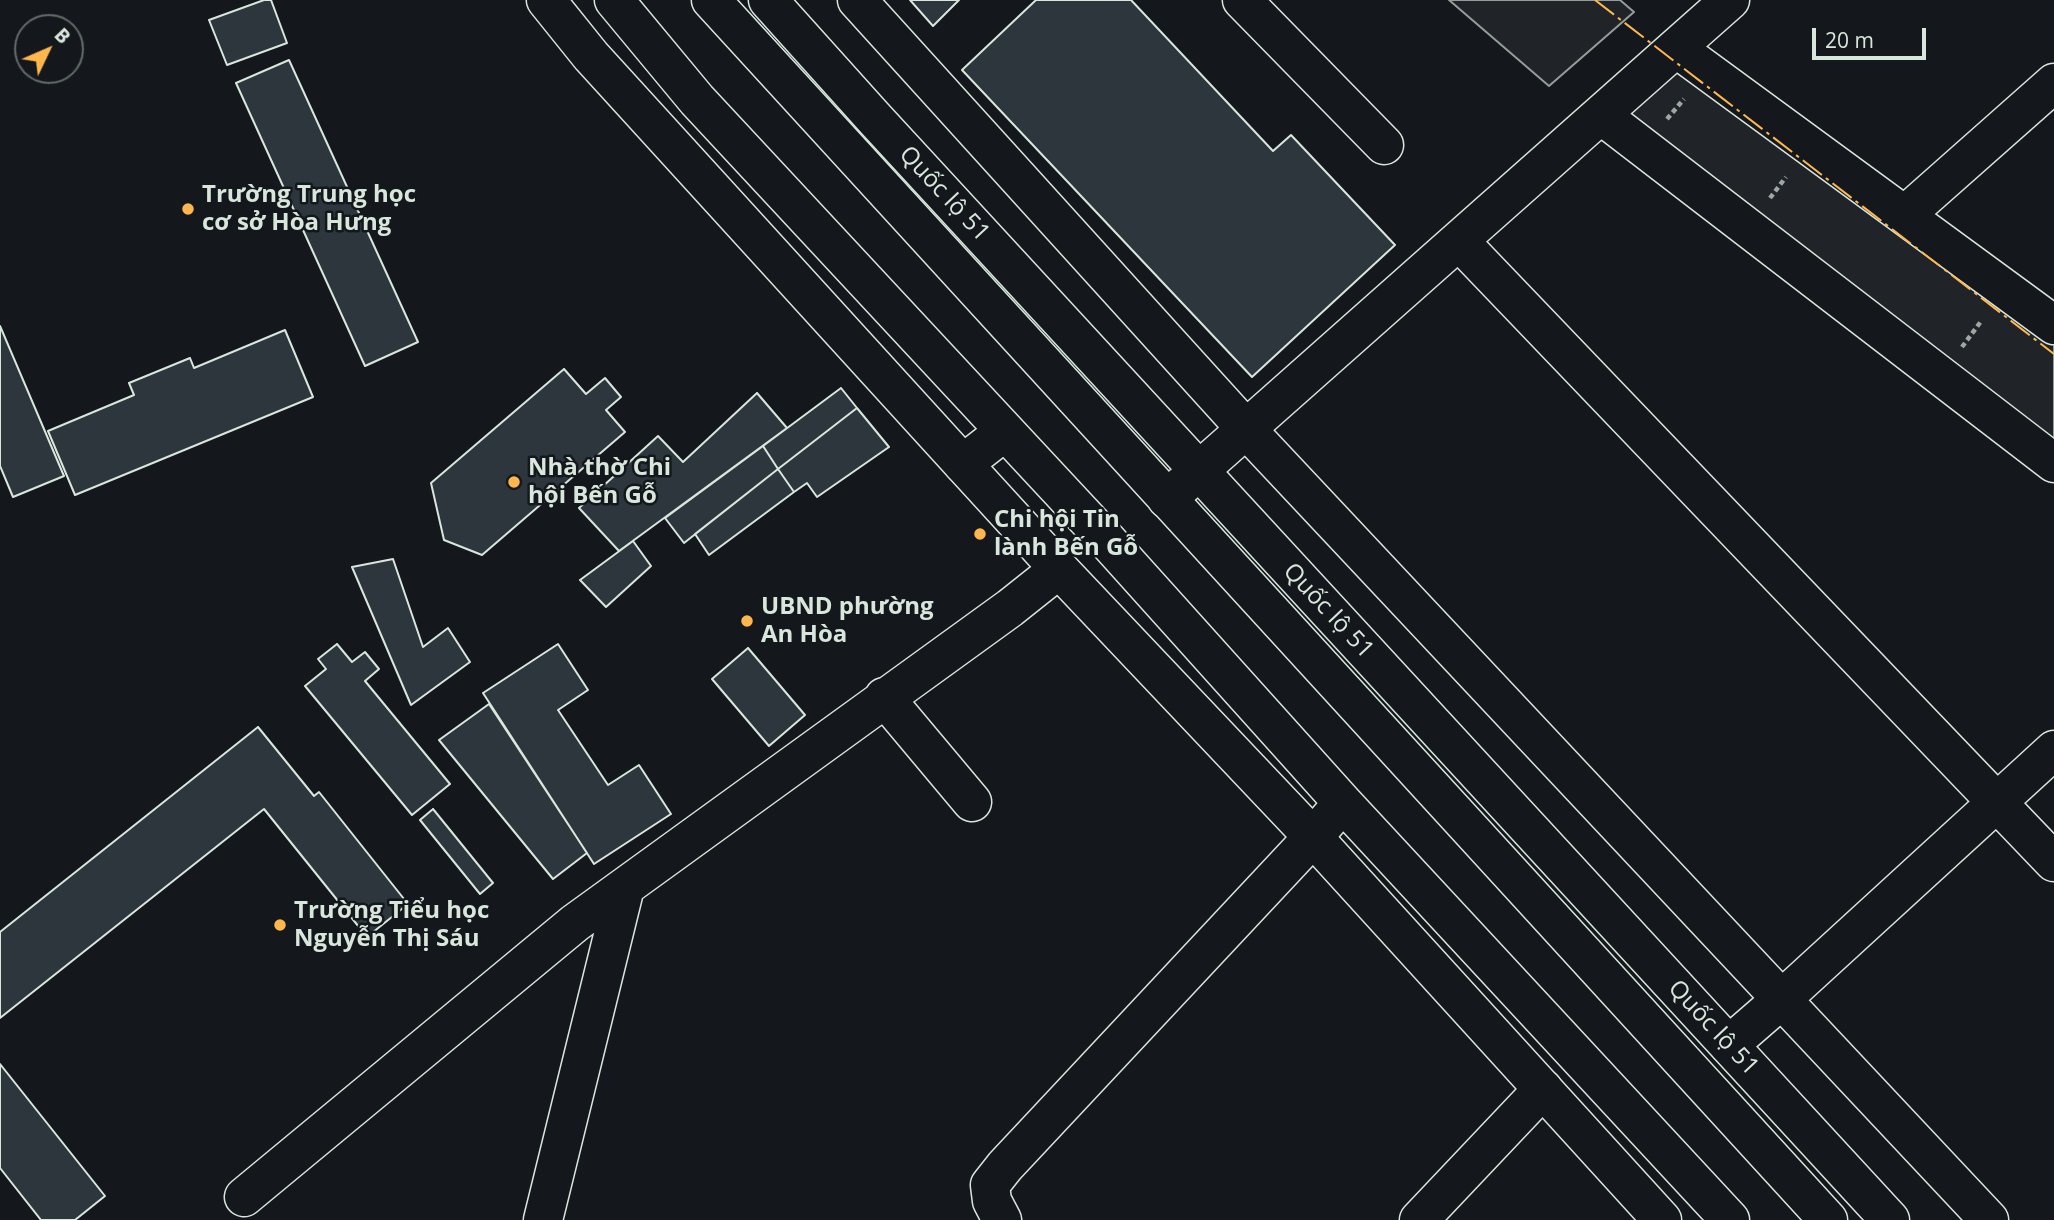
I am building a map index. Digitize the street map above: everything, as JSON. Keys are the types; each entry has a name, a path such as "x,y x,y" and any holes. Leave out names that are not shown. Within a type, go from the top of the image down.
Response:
{"main road":[{"path":"546,0 600,66 1059,569 1313,838 1662,1220"},
{"path":"614,0 697,100 1111,545 1343,803 1730,1220"},
{"name":"Quốc lộ 51","path":"712,0 1828,1220"},
{"name":"Quốc lộ 51","path":"768,0 1890,1220"},
{"path":"857,0 1247,430 1989,1220"},
{"path":"1242,0 1384,145"},
{"path":"1167,499 1730,0"},
{"path":"1676,48 2054,326"},
{"path":"1905,215 2054,83"},
{"path":"1601,115 2054,463"},
{"path":"1460,240 2054,862"},
{"path":"963,464 1004,432"},
{"path":"244,1196 575,923 1010,608 1059,569"},
{"path":"884,697 972,802"},
{"path":"1729,1045 2054,750"},
{"path":"1002,1220 992,1201 990,1185 1005,1166 1343,803"},
{"path":"543,1220 625,887"},
{"path":"1419,1220 1543,1089"}],"path":[{"path":"1664,122 1691,90"},
{"path":"1768,201 1793,168"},
{"path":"1959,351 1987,314"}],"shaded area":[{"path":"1449,0 1620,0 1634,12 1549,86"},
{"path":"1677,64 2054,342 2054,446 1622,115"}],"building":[{"path":"264,0 271,0 287,43 227,65 209,20"},
{"path":"910,0 959,0 933,26"},
{"path":"1036,0 1131,0 1273,151 1291,135 1395,245 1252,377 962,70"},
{"path":"289,60 418,342 365,366 236,83"},
{"path":"0,326 64,476 13,497 0,466"},
{"path":"285,330 313,397 75,495 48,431 134,395 129,383 190,358 194,368"},
{"path":"564,369 586,394 605,378 621,397 606,410 625,432 482,555 444,540 431,483"},
{"path":"841,388 857,408 778,469 763,446"},
{"path":"757,393 787,428 619,551 579,508 658,436 683,462"},
{"path":"857,408 889,447 817,497 807,483 794,492 778,469"},
{"path":"763,446 778,469 684,543 665,518"},
{"path":"778,469 794,492 709,555 695,534"},
{"path":"633,541 651,566 606,607 580,580"},
{"path":"393,559 423,647 448,628 470,662 411,705 352,567"},
{"path":"337,644 352,662 365,652 379,669 365,681 450,784 412,815 305,686 326,669 318,659"},
{"path":"558,644 588,690 558,710 608,785 639,765 671,814 594,864 483,693"},
{"path":"748,648 805,715 769,746 712,679"},
{"path":"489,704 587,853 553,879 439,740"},
{"path":"258,727 314,796 319,792 408,904 367,937 264,809 0,1018 0,932"},
{"path":"433,809 493,883 480,894 420,820"},
{"path":"0,1064 105,1196 75,1220 41,1220 0,1168"}],"power":[{"path":"1595,0 2054,354"}],"place":[{"name":"Trường Trung học cơ sở Hòa Hưng","path":"188,209"},
{"name":"Nhà thờ Chi hội Bến Gỗ","path":"514,482"},
{"name":"Chi hội Tin lành Bến Gỗ","path":"980,534"},
{"name":"UBND phường An Hòa","path":"747,621"},
{"name":"Trường Tiểu học Nguyễn Thị Sáu","path":"280,925"}]}
